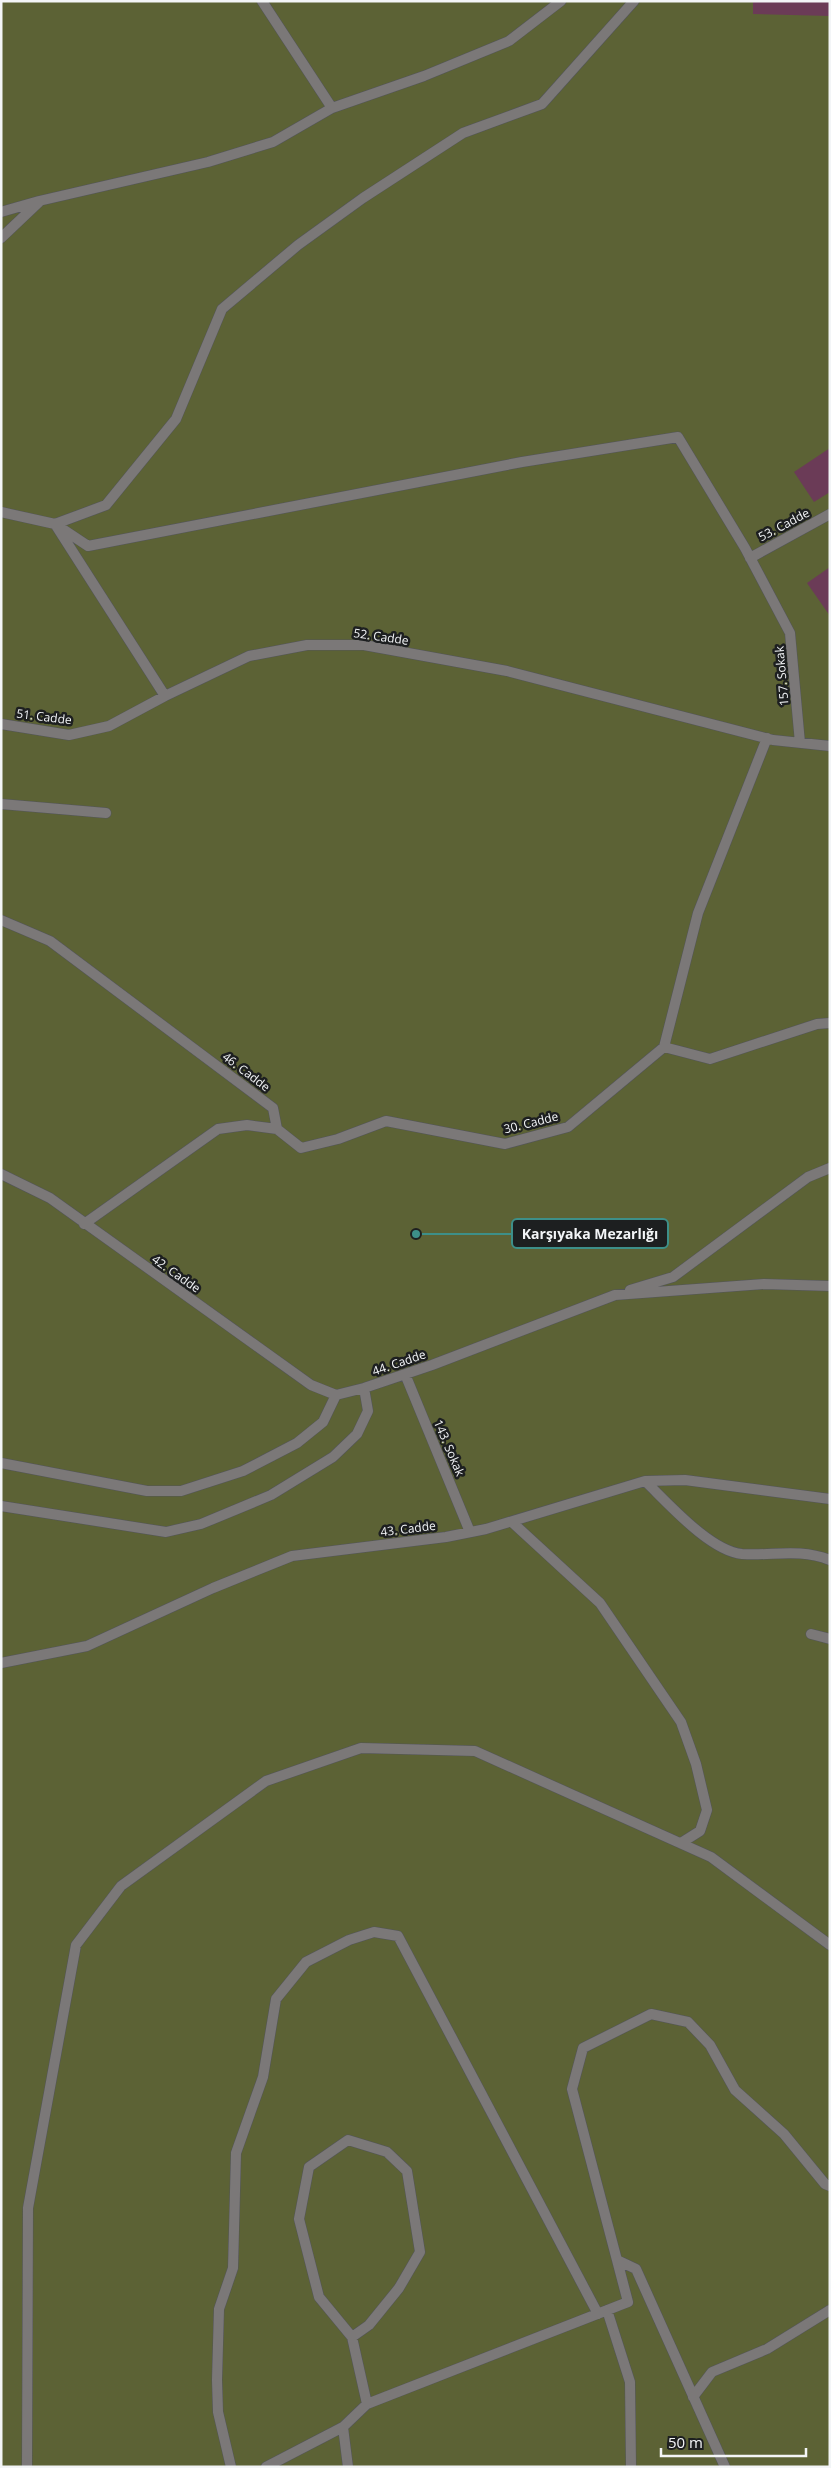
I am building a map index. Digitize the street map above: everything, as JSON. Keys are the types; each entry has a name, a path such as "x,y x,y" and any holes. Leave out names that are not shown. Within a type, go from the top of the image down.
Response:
{"lane":[{"path":"262,1 332,108"},
{"path":"1,212 39,201 144,179 272,142 332,108 424,76 509,41 561,1"},
{"path":"55,524 106,505 176,419 222,309 306,239 362,198 454,139 462,134 542,104 634,1"},
{"path":"1,238 39,201"},
{"path":"1,512 55,524 88,546 522,462 678,437 750,558"},
{"name":"53. Cadde","path":"750,558 830,514"},
{"path":"55,524 165,696"},
{"name":"157. Sokak","path":"750,558 790,633 800,743"},
{"name":"52. Cadde","path":"165,696 248,656 307,645 364,645 507,671 767,738 830,746"},
{"name":"51. Cadde","path":"1,724 69,735 109,726 165,696"},
{"path":"767,738 698,913 664,1047 710,1059 817,1024 830,1023"},
{"path":"1,804 106,813"},
{"name":"46. Cadde","path":"1,920 50,941 265,1102 272,1108 277,1129"},
{"name":"30. Cadde","path":"277,1129 301,1148 338,1139 386,1120 505,1144 568,1127 664,1047"},
{"path":"84,1224 218,1129 247,1124 277,1129"},
{"path":"615,1295 673,1276 808,1177 830,1168"},
{"name":"42. Cadde","path":"1,1174 50,1198 311,1385 336,1395"},
{"name":"44. Cadde","path":"336,1395 364,1388 404,1374 615,1295 764,1284 830,1286"},
{"name":"143. Sokak","path":"404,1374 470,1532"},
{"path":"1,1506 166,1532 201,1524 271,1495 333,1456 357,1434 368,1411 364,1388"},
{"path":"1,1463 147,1491 181,1491 243,1471 297,1443 323,1422 336,1395"},
{"name":"43. Cadde","path":"2,1661 87,1646 212,1588 292,1556 470,1532 512,1523 645,1481 685,1480 830,1499"},
{"path":"645,1481 706,1539 740,1554 811,1553 830,1560"},
{"path":"512,1523 600,1603 681,1722 696,1764 707,1810 700,1830 681,1843"},
{"path":"811,1634 830,1640"},
{"path":"27,2467 28,2208 76,1945 121,1886 266,1781 361,1748 475,1751 711,1857 830,1945"},
{"path":"231,2467 218,2412 219,2309 233,2268 236,2153 262,2077 276,1999 306,1962 349,1940 374,1932 398,1936 602,2312 630,2382 631,2467"},
{"path":"266,2467 343,2427 368,2404 628,2302 572,2089 583,2048 651,2014 688,2022 710,2045 735,2090 784,2134 825,2184 830,2186"},
{"path":"352,2336 369,2325 399,2288 420,2252 407,2171 387,2152 348,2140 309,2167 299,2218 319,2296 352,2336 368,2404"},
{"path":"617,2260 636,2269 725,2467"},
{"path":"693,2397 712,2372 767,2349 830,2310"},
{"path":"343,2427 348,2467"}],"green space":[{"path":"1,1 830,1 830,2467 1,2467"}],"building":[{"path":"753,1 830,1 830,16 753,14"},
{"path":"830,448 830,492 814,502 794,472"},
{"path":"830,567 830,616 807,583"}],"place":[{"name":"Karşıyaka Mezarlığı","path":"416,1234"}]}
